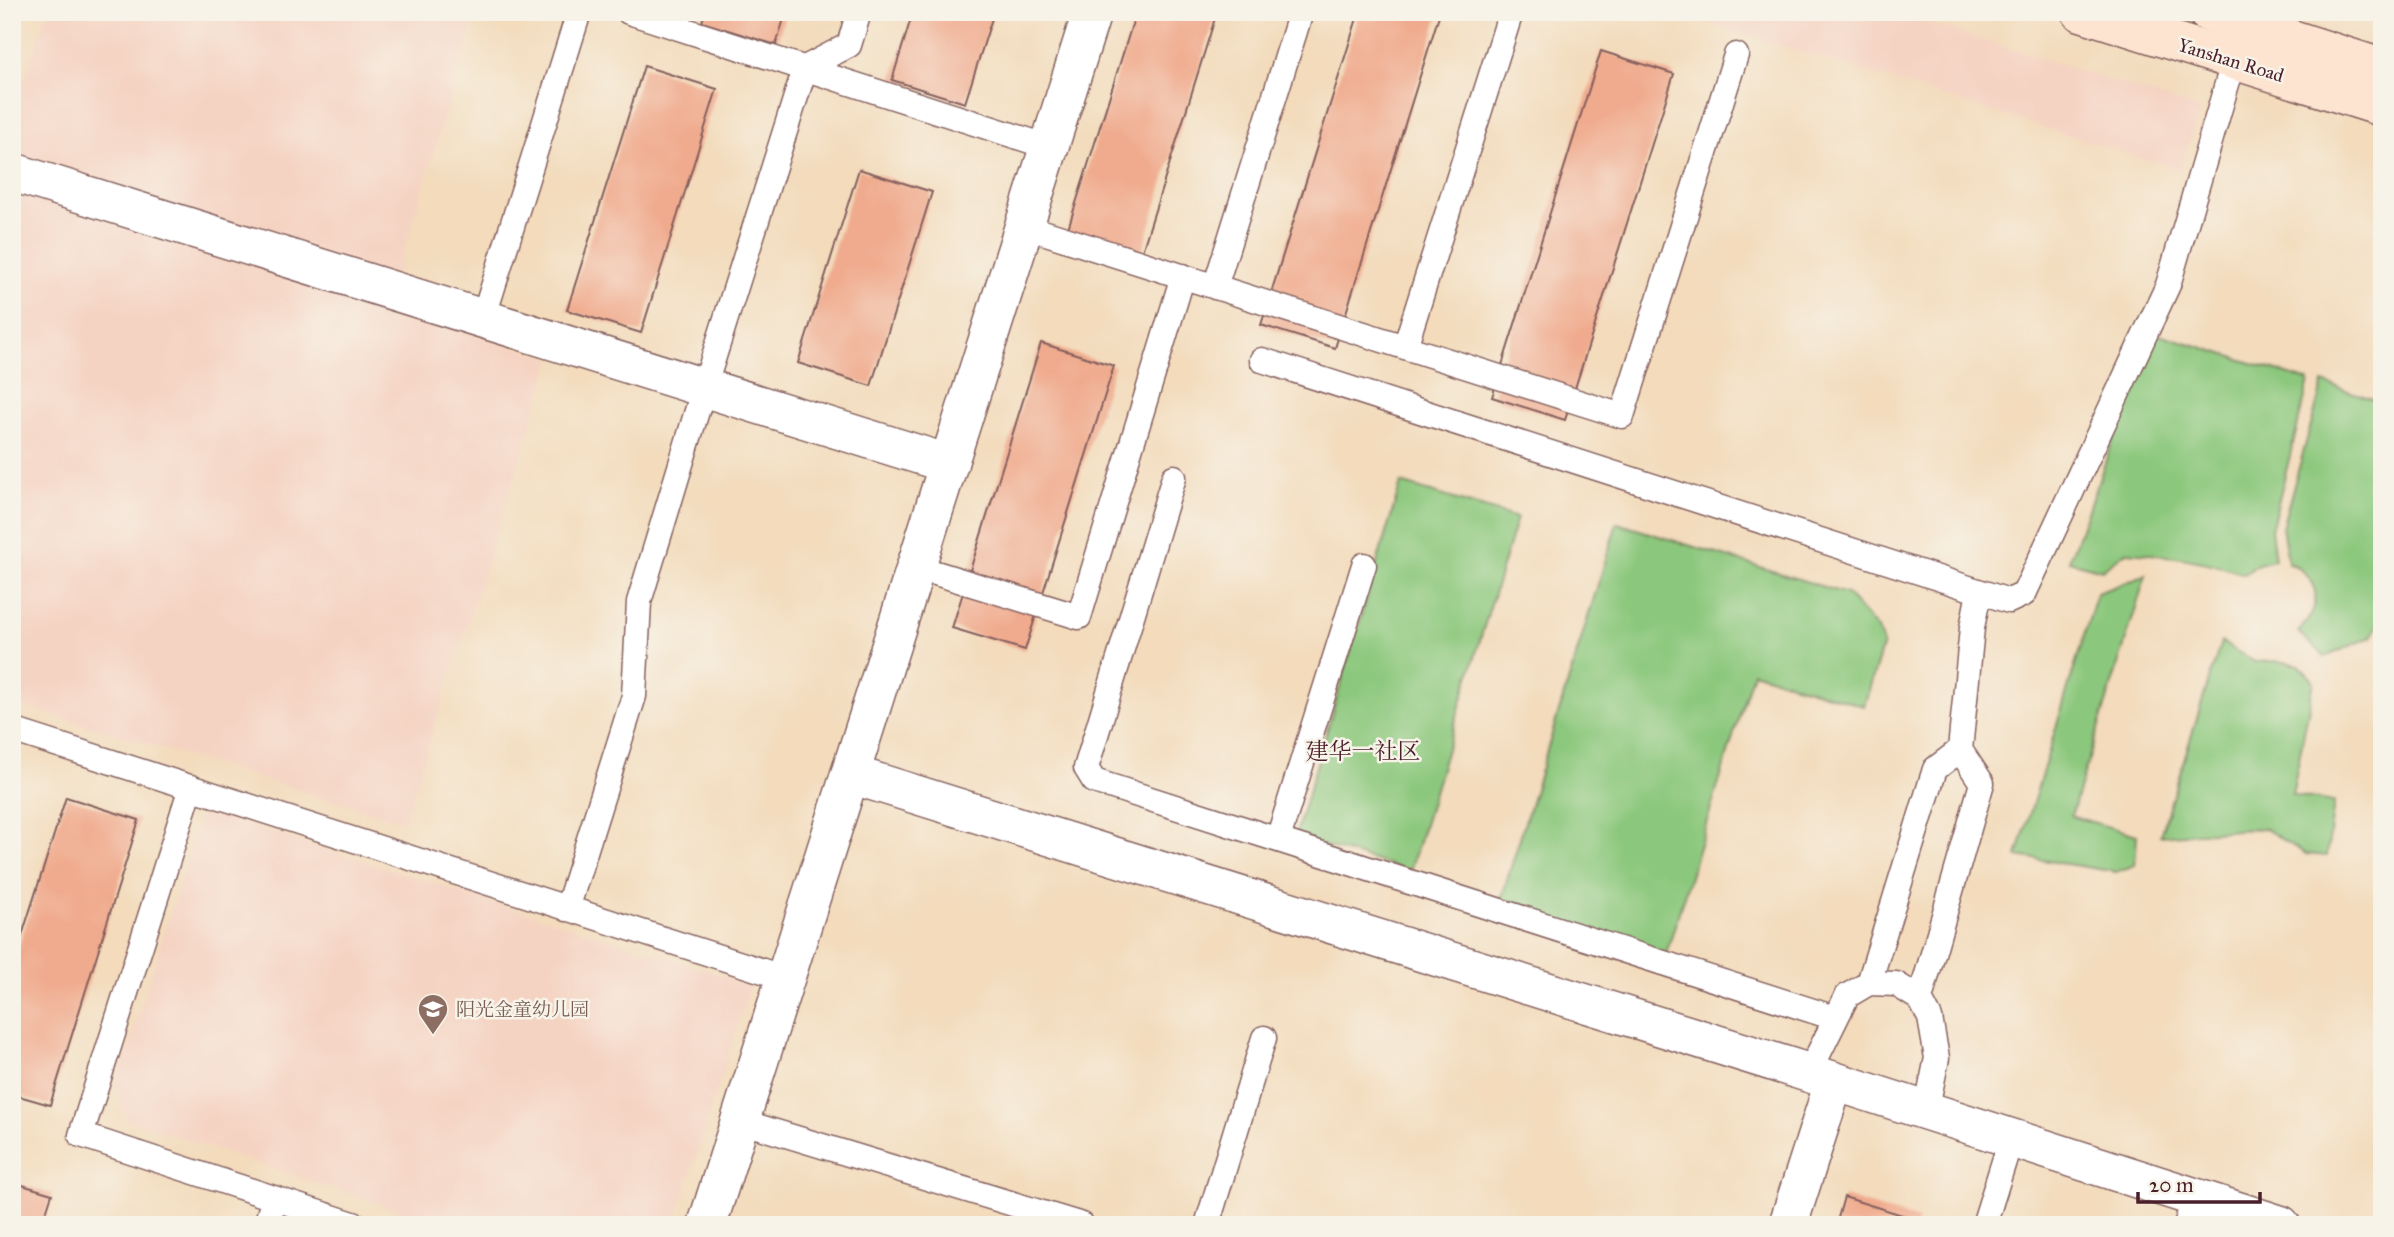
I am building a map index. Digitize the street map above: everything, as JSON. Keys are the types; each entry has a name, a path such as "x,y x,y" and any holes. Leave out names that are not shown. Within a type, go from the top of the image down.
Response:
{"main road":[{"name":"Yanshan Road","path":"2081,12 2382,107"},
{"name":"Yanshan Road","path":"2207,12 2382,68"}],"street":[{"path":"707,1225 1092,12"},
{"path":"12,172 949,464"},
{"path":"850,774 2011,1139 2190,1211 2281,1225"},
{"path":"1788,1225 1821,1078"}],"lane":[{"path":"483,319 579,12"},
{"path":"629,12 1049,147"},
{"path":"567,909 634,696 639,602 806,68 849,45 859,12"},
{"path":"1215,286 1301,12"},
{"path":"1405,348 1511,12"},
{"path":"1024,226 1622,416 1736,55"},
{"path":"1262,360 2009,601 2024,594 2168,285 2234,60"},
{"path":"916,567 1079,617 1183,276"},
{"path":"1174,477 1086,768 1094,781 1835,1018"},
{"path":"1278,839 1364,565"},
{"path":"1920,999 1982,783 1961,750 1972,628 1979,592"},
{"path":"12,730 785,978"},
{"path":"1869,983 1935,769 1961,750"},
{"path":"191,787 81,1135 356,1225"},
{"path":"1821,1078 1835,1018 1847,996 1869,983 1896,984 1920,999 1930,1018 1937,1058 1926,1112"},
{"path":"1207,1225 1264,1038"},
{"path":"740,1121 1082,1225"},
{"path":"1984,1225 2011,1139"},
{"path":"266,1225 274,1198"}],"shaded area":[{"path":"47,12 476,12 387,307 552,358 404,822 12,703 12,116"},
{"path":"1672,12 1894,12 2200,109 2180,170"},
{"name":"阳光金童幼儿园","path":"203,810 751,984 674,1225 443,1225 127,1120 115,1088"}],"green space":[{"path":"2153,332 2309,381 2271,530 2275,560 2258,564 2245,574 2186,559 2126,552 2102,570 2069,561"},
{"path":"2323,383 2382,402 2382,618 2371,637 2325,657 2298,632 2312,613 2315,594 2307,576 2288,562 2282,527"},
{"path":"1401,483 1517,518 1410,871 1295,837"},
{"path":"1617,523 1847,594 1878,629 1883,644 1864,706 1753,672 1666,954 1500,903"},
{"path":"2146,575 2071,816 2137,835 2135,865 2116,872 2017,856 2097,593"},
{"path":"2221,642 2255,662 2280,661 2299,665 2314,681 2292,795 2334,802 2327,856 2306,854 2264,828 2160,836"}],"building":[{"path":"705,12 786,12 776,45 702,22"},
{"path":"913,12 994,12 965,103 892,80"},
{"path":"1136,12 1217,12 1140,258 1066,235"},
{"path":"1359,12 1440,12 1335,348 1261,325"},
{"path":"1601,51 1674,74 1565,420 1492,397"},
{"path":"644,66 717,89 641,333 567,310"},
{"path":"859,169 932,192 871,386 798,363"},
{"path":"1041,343 1114,366 1025,650 952,628"},
{"path":"66,797 139,820 50,1105 12,1094 12,967"},
{"path":"12,1182 52,1194 42,1225 12,1225"},
{"path":"1844,1197 1918,1220 1916,1225 1836,1225"}],"place":[{"name":"阳光金童幼儿园","path":"433,1036"}],"district":[{"name":"建华一社区","path":"1363,751"}]}
